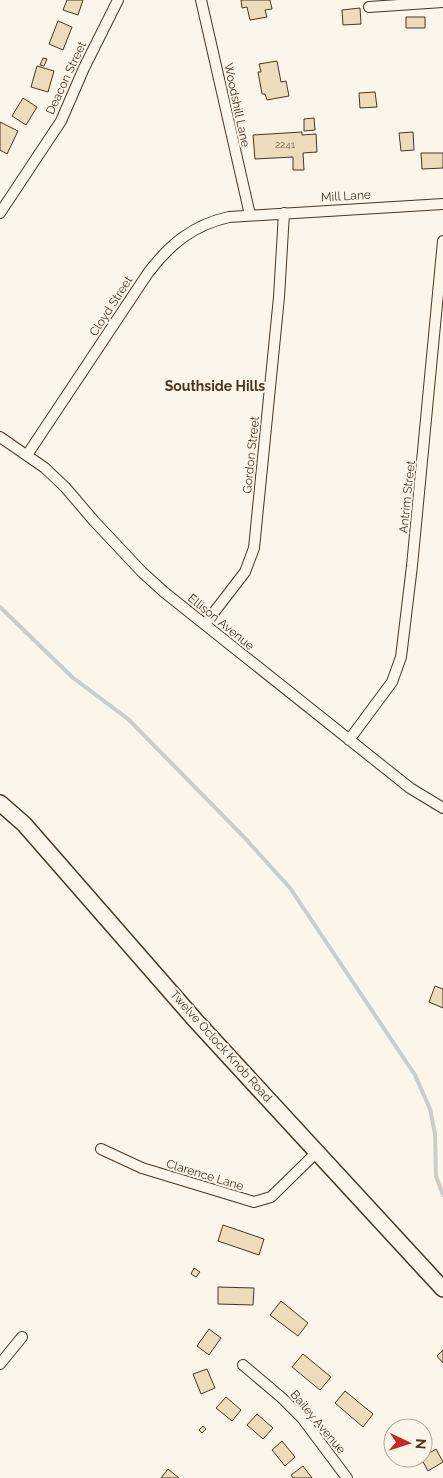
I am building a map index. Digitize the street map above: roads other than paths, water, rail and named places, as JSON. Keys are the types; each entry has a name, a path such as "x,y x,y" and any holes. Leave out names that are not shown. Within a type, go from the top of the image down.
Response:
{"street":[{"name":"Deacon Street","path":"0,213 60,121 118,0"},
{"name":"Woodshill Lane","path":"201,0 234,155 250,215"},
{"path":"369,7 443,2"},
{"name":"Mill Lane","path":"250,215 443,204"},
{"name":"Gordon Street","path":"205,624 245,572 254,548 279,297 284,213"},
{"name":"Cloyd Street","path":"27,455 158,259 180,239 199,226 229,217 250,215"},
{"name":"Antrim Street","path":"349,740 392,682 401,657 414,556 443,241"},
{"name":"Ellison Avenue","path":"0,437 27,455 66,487 94,522 142,572 410,788 443,808"},
{"name":"Twelve Oclock Knob Road","path":"0,803 24,824 190,1013 443,1289"},
{"name":"Clarence Lane","path":"101,1149 142,1168 254,1202 271,1197 317,1152"},
{"path":"0,1364 22,1337"},
{"name":"Bailey Avenue","path":"243,1365 282,1398 302,1418 347,1478"}],"waterway":[{"path":"0,607 72,677 128,719 243,836 290,888 415,1075 430,1109 435,1134 436,1176 443,1195"}],"district":[{"name":"Southside Hills","path":"215,386"}]}
